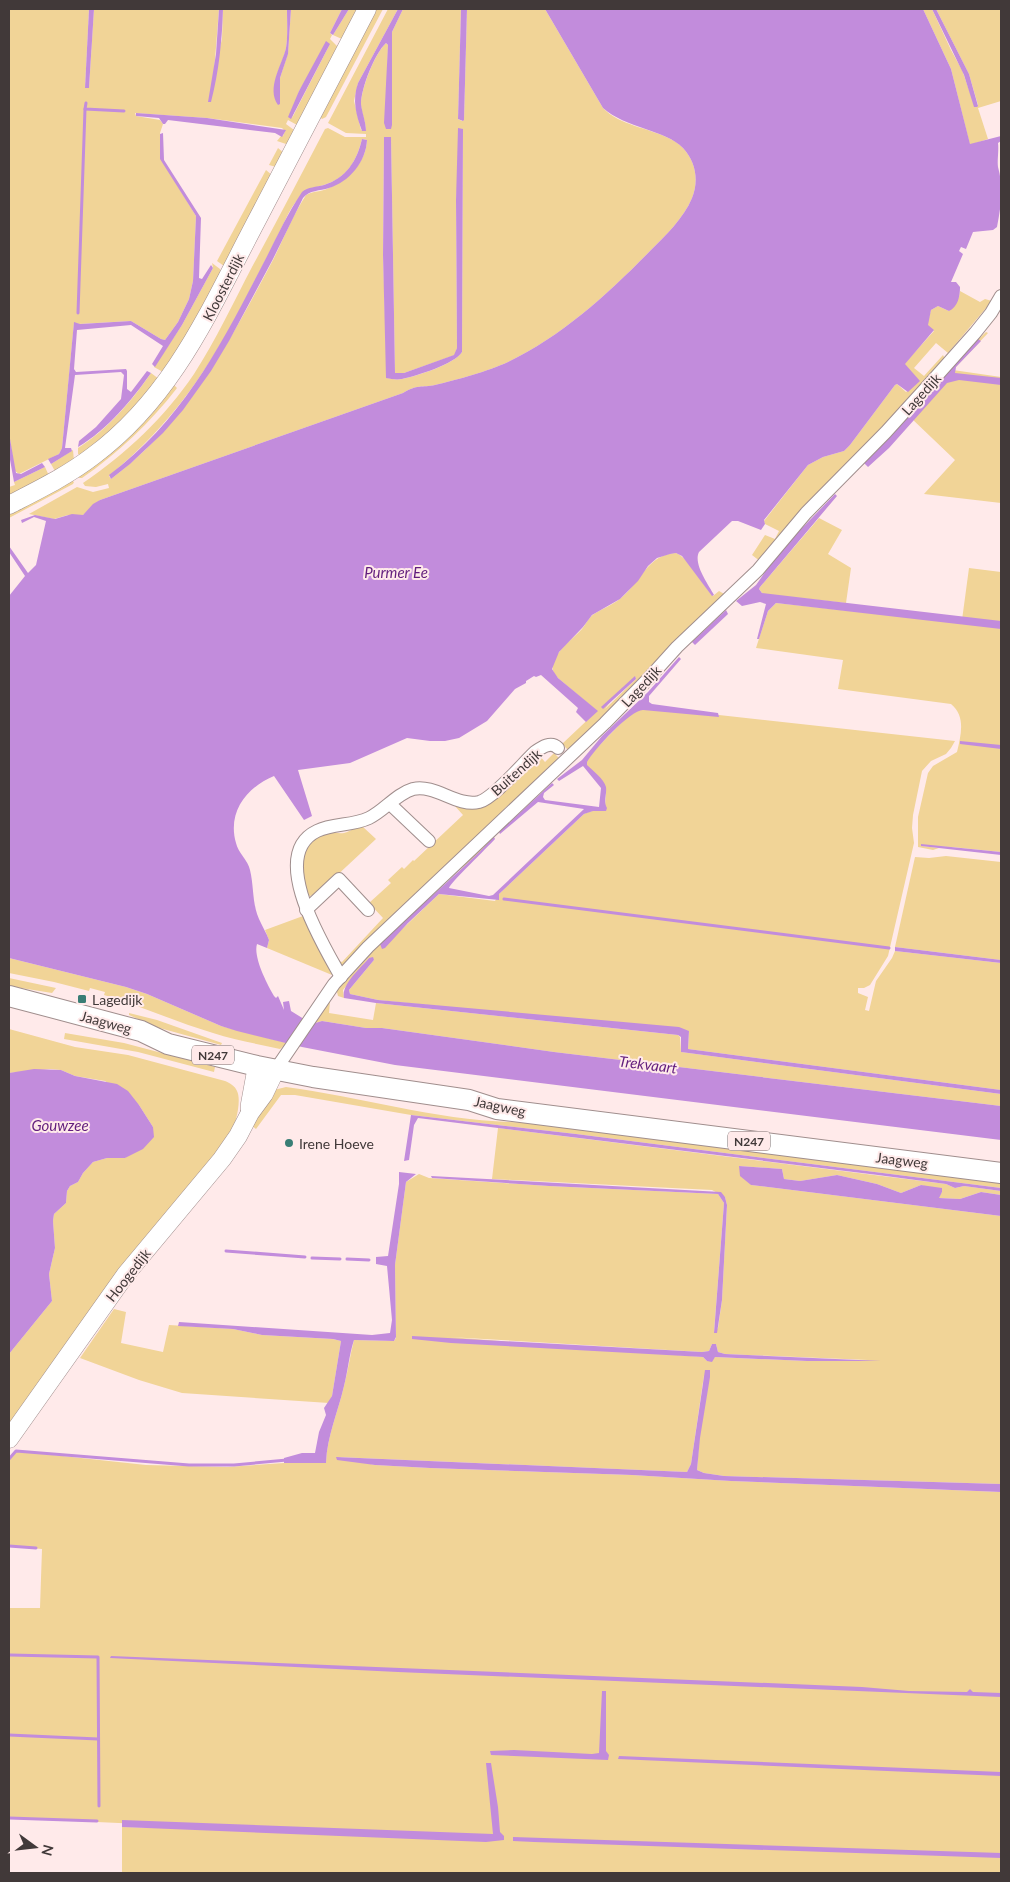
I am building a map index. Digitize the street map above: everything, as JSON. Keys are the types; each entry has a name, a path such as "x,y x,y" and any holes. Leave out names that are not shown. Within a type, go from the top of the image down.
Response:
{"main road":[{"name":"Jaagweg","path":"9,996 141,1031 168,1044 267,1068 469,1100 497,1108 1001,1173"},
{"name":"N247","path":"9,1008 134,1041 168,1044"}],"street":[{"name":"Kloosterdijk","path":"9,505 56,482 94,455 136,418 169,380 205,322 367,9"},
{"name":"Lagedijk","path":"267,1068 289,1049 341,977 380,934 605,724 677,646 758,570 806,513 886,432 956,354 991,313 1001,296"},
{"name":"Buitendijk","path":"341,977 314,929 306,910 297,868 298,854 306,840 317,831 368,819 405,793 413,790 421,789 442,793 469,802 479,802 494,793 542,747 555,744 558,748"},
{"path":"390,804 429,841"},
{"path":"306,910 339,879 368,910"},
{"name":"Hoogedijk","path":"9,1439 126,1274 222,1159 238,1136 250,1113 264,1094 267,1068"}],"shaded area":[{"path":"9,9 89,9 85,88 89,88 94,9 219,9 214,72 222,39 223,9 287,9 286,48 275,83 276,97 280,104 280,78 288,53 291,9 342,9 330,33 332,35 330,39 339,48 297,125 288,120 286,124 296,133 289,145 277,141 283,136 285,131 282,128 207,118 135,113 136,116 160,120 163,124 160,133 160,157 196,216 193,281 189,299 178,322 165,340 131,321 74,323 62,448 59,454 19,474 15,471 9,434","holes":["330,44 292,118 299,91"]},
{"path":"349,9 361,9 344,40 333,35"},
{"path":"373,9 383,9 326,117 322,119 319,116"},
{"path":"388,9 398,9 358,83 354,101 361,130 366,131 361,104 363,90 373,63 386,43 388,45 386,129 391,129 392,32 403,9 461,9 458,119 462,121 464,120 467,9 545,9 603,108 618,119 670,139 683,148 691,159 695,172 694,192 689,205 679,220 618,283 566,327 528,352 508,362 462,378 435,385 412,388 403,393 100,500 83,515 68,515 54,519 29,514 77,487 93,492 109,488 108,484 96,487 85,486 83,483 144,434 183,390 194,374 217,335 325,129 328,128 345,137 366,137 366,134 346,133 328,123","holes":["463,130 462,352 452,361 426,372 400,379 387,378 383,255 384,137 391,137 395,373 404,373 455,355 457,348 456,200","362,139 367,140 366,148 360,163 355,169 343,180 329,188 306,195 240,321 204,379 162,433 138,457 111,479 109,476 132,456 172,414 204,370 234,321 295,203 307,191 342,176 355,160"]},
{"path":"923,9 932,9 962,70 975,107 978,105 969,74 936,9 1001,9 1001,101 978,108 988,139 970,145 951,69"},
{"path":"278,148 285,154 276,167 269,165"},
{"path":"266,170 273,176 224,266 217,261"},
{"path":"212,263 220,269 223,277 163,372 154,367 182,325 213,268"},
{"path":"960,291 980,302 985,299 992,301 948,353 936,343 914,368 924,376 943,355 945,359 761,562 752,555 765,535 775,539 779,531 765,524 764,521 808,465 823,457 844,451 850,445 895,385 897,384 906,392 919,381 904,364 934,331 927,325 931,310 938,306 949,311 959,297"},
{"path":"986,332 988,333 953,370 1001,377 1001,503 924,494 955,460 910,417 946,370"},
{"path":"151,373 159,379 134,413 81,456 78,454 78,448 99,433 118,414"},
{"path":"173,384 177,388 133,437 82,478 79,478 78,476"},
{"path":"73,450 74,461 56,473 51,464"},
{"path":"45,467 50,478 9,496 9,487 15,485 14,482"},
{"path":"71,480 74,482 73,484 9,518 9,512"},
{"path":"819,518 842,530 828,554 851,568 846,603 763,594 759,589 760,587"},
{"path":"676,553 681,556 691,566 713,596 719,591 726,595 570,752 562,744 597,711 558,678 553,668 555,659 561,649 582,629 592,615 615,603 628,592 651,564 658,558","holes":["635,677 636,679 605,709 615,695"]},
{"path":"969,568 1001,572 1001,852 922,846 939,848 933,850 918,847 918,817 928,773 933,766 957,752 959,746 961,720 956,709 951,704 838,689 843,660 756,648 768,611 776,603 925,619 962,620"},
{"path":"638,706 955,741 946,754 931,761 922,771 913,815 914,843 888,956 870,985 858,988 858,993 868,997 865,1010 869,1011 876,981 895,951 1001,963 1001,1090 688,1049 689,1031 378,1000 350,994 349,990 374,960 369,958 343,990 344,998 338,996 336,988 344,978 433,893 397,934 439,894 495,901 499,894 584,814 605,806 606,791 582,763"},
{"path":"554,753 560,759 515,803 506,807 487,829 342,967 329,947 331,946 339,961 342,962 383,918 369,903 391,883 388,880 402,867 404,869 414,861 463,815 454,805 508,789 535,764 535,759 539,755 545,762"},
{"path":"362,826 376,839 318,893 310,896 307,895 301,871 303,855 307,848 312,842 326,833 344,833"},
{"path":"493,836 494,837 476,856 438,889"},
{"path":"946,856 1001,862 1001,960 895,947 915,857"},
{"path":"303,916 332,975 267,948 269,940 265,930"},
{"path":"9,958 126,987 221,1026 287,1043 280,1049 230,1038 104,995 105,992 90,988 89,991 9,973"},
{"path":"9,978 56,988 52,993 9,986"},
{"path":"330,1001 329,1013 373,1020 376,1003 678,1035 680,1037 681,1052 1001,1094 1001,1106 554,1052 382,1028 366,1028 322,1021 312,1024"},
{"path":"129,1013 157,1020 222,1043 221,1045 156,1027 129,1015"},
{"path":"9,1029 75,1047 128,1055 225,1081 236,1089 239,1101 231,1135 9,1431 9,1354 52,1301 49,1274 55,1248 54,1214 66,1203 67,1191 70,1186 78,1182 93,1162 107,1158 125,1158 153,1127 139,1105 105,1081 75,1076 61,1070 50,1069 9,1073"},
{"path":"65,1033 124,1043 215,1067 214,1072 138,1052 64,1039"},
{"path":"286,1087 441,1115 504,1122 536,1122 1001,1181 1001,1188 411,1115 295,1095 281,1095 256,1129 251,1125 274,1090"},
{"path":"498,1128 946,1184 955,1188 964,1186 1001,1191 1001,1195 981,1192 960,1199 938,1198 942,1192 921,1185 901,1193 877,1184 837,1175 800,1181 784,1179 782,1169 739,1166 751,1185 1001,1216 1001,1484 724,1476 704,1473 697,1470 704,1375 691,1464 687,1472 337,1457 375,1465 430,1468 1001,1492 1001,1873 122,1873 122,1827 293,1831 9,1818 9,1608 40,1608 42,1549 9,1546 9,1459 16,1451 146,1465 227,1467 284,1463 326,1463 331,1434 354,1340 394,1341 396,1338 395,1265 406,1182 419,1174 429,1178 718,1194 724,1203 714,1332 718,1328 722,1300 727,1205 725,1197 712,1190 492,1179","holes":["449,1337 709,1351 712,1344 716,1344 718,1352 725,1354 868,1360 807,1361 715,1357 707,1361 703,1357"]},
{"path":"114,1309 126,1312 121,1343 163,1352 169,1325 233,1329 262,1335 341,1341 332,1396 329,1403 182,1393 139,1380 80,1358"}],"water":[{"path":"89,9 94,9 89,88 85,88"},
{"path":"219,9 223,9 220,56 211,102 208,102 216,54"},
{"path":"287,9 291,9 288,54 280,78 280,104 278,105 275,98 274,84 286,48"},
{"path":"342,9 349,9 333,35 330,33"},
{"path":"398,9 403,9 392,32 391,129 386,129 384,123 388,45 386,43 373,62 363,89 361,104 366,131 362,131 356,107 356,89"},
{"path":"461,9 467,9 463,121 458,119"},
{"name":"Purmer Ee","path":"545,9 923,9 951,69 970,144 1001,136 1001,141 998,143 1001,197 997,227 993,230 973,232 966,249 961,247 959,251 963,254 951,282 956,282 960,287 956,304 949,311 938,306 931,310 928,325 934,330 905,364 920,381 908,392 897,384 895,385 844,451 823,457 808,465 764,520 765,524 761,530 738,521 732,521 699,552 698,562 700,568 714,595 712,596 682,556 676,553 657,558 620,599 592,615 559,652 552,669 558,678 598,711 586,722 576,712 578,708 541,675 534,676 515,689 487,721 459,738 445,741 430,741 407,738 350,763 298,770 312,816 304,820 274,776 255,787 248,794 237,811 234,821 234,832 237,847 249,866 257,913 269,940 267,948 257,944 257,956 261,970 274,996 276,998 278,996 284,1010 283,1002 289,1001 291,1011 312,1024 322,1021 366,1028 382,1028 554,1052 1001,1106 1001,1140 395,1065 302,1047 237,1031 126,987 9,958 9,596 25,576 9,552 9,546 28,573 36,565 46,521 34,517 22,523 21,520 35,515 55,519 72,514 83,515 93,504 100,500 403,393 412,388 435,385 462,378 508,362 547,340 584,313 668,233 689,205 694,192 696,178 691,159 687,153 676,142 622,120 603,108"},
{"path":"932,9 936,9 969,74 977,107 974,107 964,75"},
{"path":"326,41 330,44 291,119 288,117 299,91"},
{"path":"136,113 207,118 286,130 282,137 275,133 168,120 163,124 159,118 136,116"},
{"path":"458,128 463,129 462,352 452,361 425,372 400,379 386,378 383,255 384,137 391,137 395,373 404,373 454,355 457,348 456,200"},
{"path":"163,133 164,160 201,218 199,278 202,279 211,265 213,268 182,325 155,367 152,364 163,346 131,325 77,330 74,369 76,372 126,369 127,389 131,392 147,371 151,373 118,414 99,432 78,447 79,441 96,427 121,399 124,375 121,372 75,375 65,448 71,448 72,451 51,464 48,459 59,454 62,448 74,322 80,324 131,321 165,340 178,322 189,299 193,281 196,216 160,159 160,134"},
{"path":"362,139 367,140 366,148 360,163 350,176 336,185 311,192 303,198 229,341 211,371 183,410 163,433 111,479 109,475 159,429 199,378 233,322 302,192 339,178 354,161"},
{"path":"978,339 981,341 956,367 955,373 1001,378 1001,385 959,380 947,383 889,448 868,467 864,463"},
{"path":"9,433 16,473 21,474 42,463 45,467 14,482 9,454"},
{"path":"835,494 837,496 760,587 759,589 762,593 1001,621 1001,629 776,603 768,611 759,639 757,639 766,604 760,602 742,606 736,601 756,585 780,551"},
{"path":"726,610 728,614 695,645 692,642"},
{"path":"679,657 681,659 649,696 649,702 652,704 718,713 719,717 643,710 630,716 604,740 587,762 587,765 605,784 606,811 593,811 584,814 499,894 499,900 439,894 382,949 380,944 494,837 495,839 449,888 489,896 493,895 584,809 538,802 500,834 499,832 552,783 554,785 544,793 543,797 545,800 599,807 601,788 583,766 559,781 557,779 582,760 602,736 648,692"},
{"path":"635,676 636,679 603,709 601,707"},
{"path":"960,741 1001,745 1001,749 960,744"},
{"path":"921,844 1001,852 1001,855 921,846"},
{"path":"895,947 1001,960 1001,963 895,951"},
{"path":"373,957 374,960 349,990 350,994 378,1000 679,1027 689,1031 688,1049 1001,1090 1001,1094 681,1052 681,1037 678,1035 344,998 348,982 369,958"},
{"name":"Gouwzee","path":"34,1069 61,1070 75,1076 117,1084 128,1091 139,1105 153,1127 154,1137 143,1149 125,1158 107,1158 93,1162 78,1182 70,1186 67,1191 66,1203 54,1214 55,1248 49,1274 52,1301 9,1354 9,1073"},
{"path":"411,1115 1001,1188 1001,1191 964,1186 955,1188 946,1184 878,1175 418,1118 414,1125 409,1160 404,1161"},
{"path":"739,1166 782,1169 784,1179 800,1181 837,1175 877,1184 901,1193 921,1185 942,1188 939,1198 960,1199 981,1192 1001,1195 1001,1216 751,1185 740,1176"},
{"path":"399,1172 416,1174 406,1182 395,1265 396,1337 394,1341 354,1340 331,1434 326,1463 284,1463 284,1458 302,1453 315,1453 319,1432 326,1415 324,1408 332,1396 341,1341 262,1335 233,1329 178,1326 179,1322 372,1335 390,1333 392,1320 387,1266 376,1264 376,1257 388,1256 399,1184"},
{"path":"431,1176 721,1192 725,1197 727,1205 722,1300 717,1333 714,1333 724,1203 718,1194 549,1186 432,1178"},
{"path":"412,1336 702,1352 709,1351 712,1344 716,1344 718,1352 725,1354 881,1361 807,1361 715,1357 712,1362 707,1361 703,1357 451,1343 412,1339"},
{"path":"705,1370 710,1370 710,1377 697,1470 704,1473 724,1476 1001,1484 1001,1492 430,1468 375,1465 337,1460 336,1457 687,1472 691,1464"},
{"path":"111,1656 862,1687 909,1691 967,1692 970,1689 973,1692 1001,1693 1001,1697 398,1672 110,1658"},
{"path":"602,1691 606,1691 606,1751 609,1755 608,1760 491,1755 490,1751 514,1750 599,1753"},
{"path":"619,1756 1001,1772 1001,1776 618,1759"},
{"path":"486,1763 491,1763 500,1832 504,1836 504,1840 486,1842 122,1827 122,1820 493,1834"},
{"path":"513,1837 1001,1853 1001,1858 534,1842 513,1841"}],"waterway":[{"path":"86,103 85,109 124,111"},
{"path":"78,313 85,109"},
{"path":"504,899 889,948"},
{"path":"226,1251 305,1257"},
{"path":"312,1258 340,1259"},
{"path":"347,1259 369,1260"},
{"path":"9,1459 16,1451 189,1465 234,1465 287,1460"},
{"path":"9,1546 36,1548"},
{"path":"10,1655 98,1657 99,1806"},
{"path":"9,1735 98,1739"},
{"path":"9,1818 97,1821"}],"place":[{"name":"Lagedijk","path":"82,999"},
{"name":"Irene Hoeve","path":"289,1143"}],"water label":[{"name":"Trekvaart","path":"648,1064"}]}
